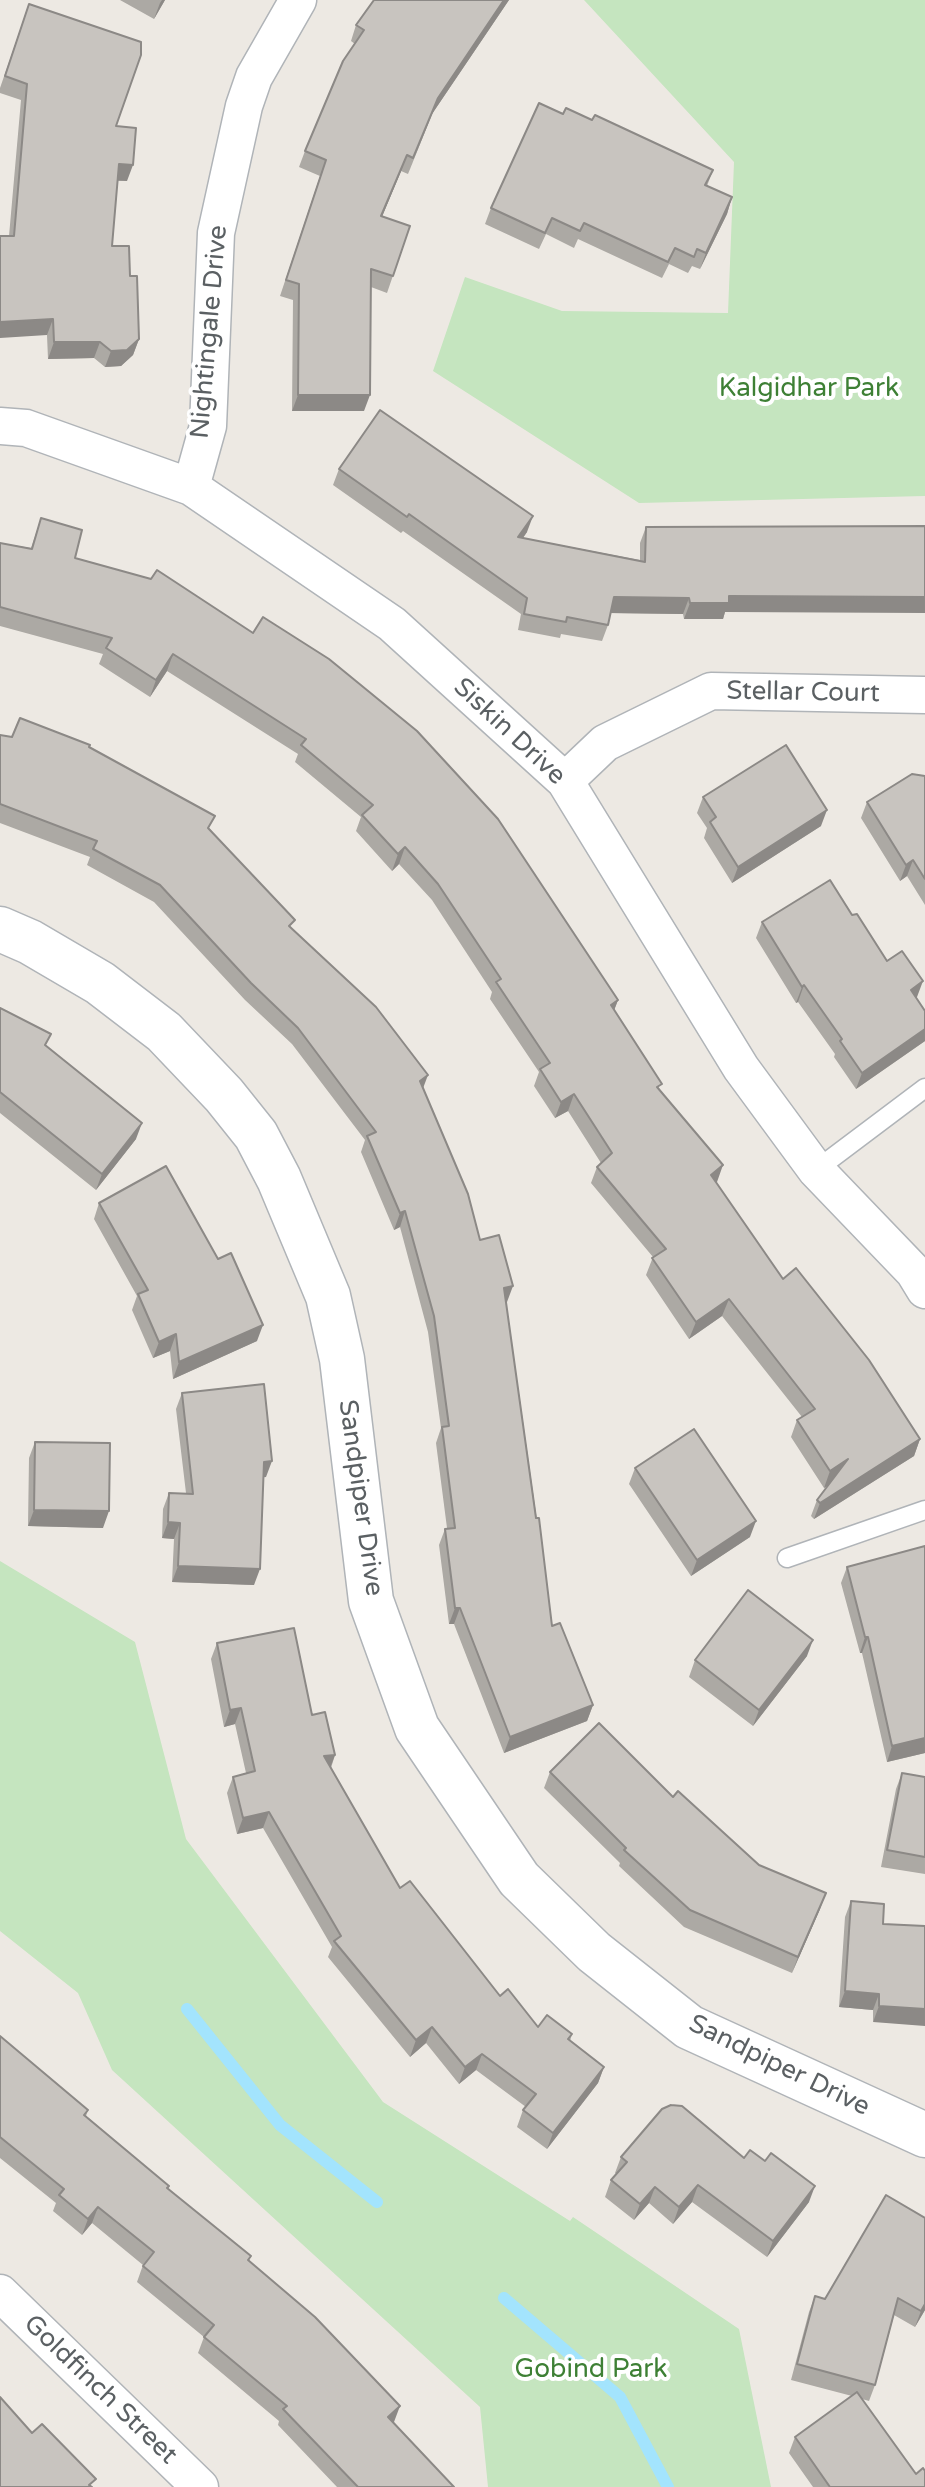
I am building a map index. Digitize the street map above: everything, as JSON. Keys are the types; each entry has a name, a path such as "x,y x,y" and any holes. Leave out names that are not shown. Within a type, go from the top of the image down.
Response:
{"street":[{"name":"Nightingale Drive","path":"191,487 208,426 219,219 254,77 298,0"},
{"name":"Siskin Drive","path":"0,426 26,428 191,487 392,624 565,781 741,1068 816,1170 914,1272 925,1290"},
{"name":"Stellar Court","path":"565,781 605,743 711,691 925,695"},
{"name":"Sandpiper Drive","path":"0,929 30,942 100,983 164,1032 224,1095 256,1135 279,1179 328,1296 342,1359 371,1601 417,1728 519,1879 594,1952 689,2027 925,2135"},
{"name":"Goldfinch Street","path":"0,2293 200,2487"}],"lane":[{"path":"816,1170 925,1088"},
{"path":"787,1558 925,1510"}],"green space":[{"name":"Kalgidhar Park","path":"584,0 925,0 925,496 639,503 433,371 465,277 562,311 728,313 734,162"},
{"name":"Gobind Park","path":"0,1561 135,1642 186,1839 383,2102 570,2221 573,2217 739,2329 771,2487 488,2487 480,2407 112,2070 78,1993 0,1931"}],"building":[{"path":"374,0 504,0 438,98 413,158 407,155 381,216 410,226 393,276 371,269 370,395 298,395 299,284 286,280 326,160 305,151 343,61 364,30 356,25"},
{"path":"29,4 141,42 141,55 116,126 136,128 133,165 119,164 112,246 129,246 130,276 137,276 139,339 127,350 111,351 100,342 54,342 53,319 0,322 0,236 14,236 27,84 5,76"},
{"path":"539,103 563,114 566,108 592,120 595,115 713,170 705,185 732,197 706,253 697,249 694,257 675,248 668,262 584,223 580,231 552,218 545,233 491,208"},
{"path":"380,410 533,516 518,537 645,562 646,527 925,526 925,597 729,596 729,603 690,603 689,598 614,597 608,625 567,617 566,622 524,614 527,598 409,514 407,517 339,469"},
{"path":"41,518 82,530 75,558 151,579 157,570 253,633 263,617 329,659 417,731 498,819 618,1000 611,1005 662,1084 657,1087 723,1165 711,1175 783,1279 796,1268 869,1360 920,1439 820,1503 817,1500 848,1459 830,1471 797,1420 815,1409 729,1299 696,1322 652,1258 666,1249 597,1167 612,1153 574,1094 561,1102 540,1069 550,1063 496,982 501,979 438,884 405,847 398,854 362,815 373,805 301,745 306,739 173,654 156,680 106,648 112,638 0,607 0,543 32,549"},
{"path":"20,718 90,745 215,816 208,828 295,920 289,926 376,1007 428,1075 420,1081 468,1194 480,1240 499,1235 513,1286 504,1288 552,1626 560,1623 593,1705 510,1737 460,1608 455,1608 445,1529 455,1528 442,1427 449,1426 434,1316 405,1211 400,1213 367,1136 376,1132 298,1028 251,983 160,885 93,849 97,841 0,804 0,735 12,737"},
{"path":"786,745 827,810 738,867 710,822 716,817 703,797"},
{"path":"912,774 925,776 925,879 913,860 906,865 867,802"},
{"path":"830,880 852,915 857,914 887,961 902,951 923,981 911,990 925,1011 925,1029 862,1073 840,1041 842,1039 804,985 802,987 762,922"},
{"path":"0,1008 51,1034 45,1045 142,1123 102,1174 0,1092"},
{"path":"166,1166 218,1259 231,1253 263,1325 179,1362 176,1334 159,1342 138,1294 148,1290 99,1203"},
{"path":"264,1384 272,1461 264,1462 260,1569 178,1566 180,1523 168,1522 169,1493 193,1494 182,1393"},
{"path":"694,1429 756,1521 697,1560 635,1468"},
{"path":"35,1442 110,1443 109,1511 34,1510"},
{"path":"925,1546 925,1738 892,1746 868,1637 865,1637 847,1567"},
{"path":"748,1590 813,1640 759,1710 695,1660"},
{"path":"294,1628 312,1715 325,1712 335,1755 324,1756 400,1888 410,1881 500,1996 508,1989 538,2027 547,2015 572,2034 568,2039 604,2067 553,2133 523,2110 536,2094 482,2054 465,2067 432,2027 416,2040 334,1941 341,1936 269,1812 243,1818 233,1777 255,1771 241,1708 230,1710 217,1643"},
{"path":"599,1723 673,1797 678,1791 759,1865 826,1893 798,1957 690,1910 624,1850 626,1848 550,1772"},
{"path":"902,1773 925,1777 925,1857 887,1850"},
{"path":"851,1901 884,1904 883,1924 925,1926 925,2009 879,2006 879,1994 845,1991"},
{"path":"0,2036 88,2110 84,2115 251,2256 248,2260 315,2317 400,2406 388,2417 454,2487 358,2487 283,2409 287,2406 204,2337 214,2325 143,2266 154,2252 98,2207 88,2219 59,2195 64,2189 0,2137"},
{"path":"671,2105 682,2106 744,2158 750,2150 765,2161 771,2153 815,2186 773,2241 698,2185 679,2207 655,2187 640,2204 611,2180 627,2162 621,2157 662,2109"},
{"path":"886,2195 925,2218 925,2304 921,2311 898,2298 875,2385 797,2364 815,2296 825,2299"},
{"path":"857,2392 916,2474 923,2468 925,2487 830,2487 795,2437"},
{"path":"0,2397 32,2433 42,2424 96,2479 89,2485 92,2487 0,2487"}],"waterway":[{"path":"187,2009 280,2125 377,2202"},
{"path":"504,2298 620,2397 668,2487"}]}
